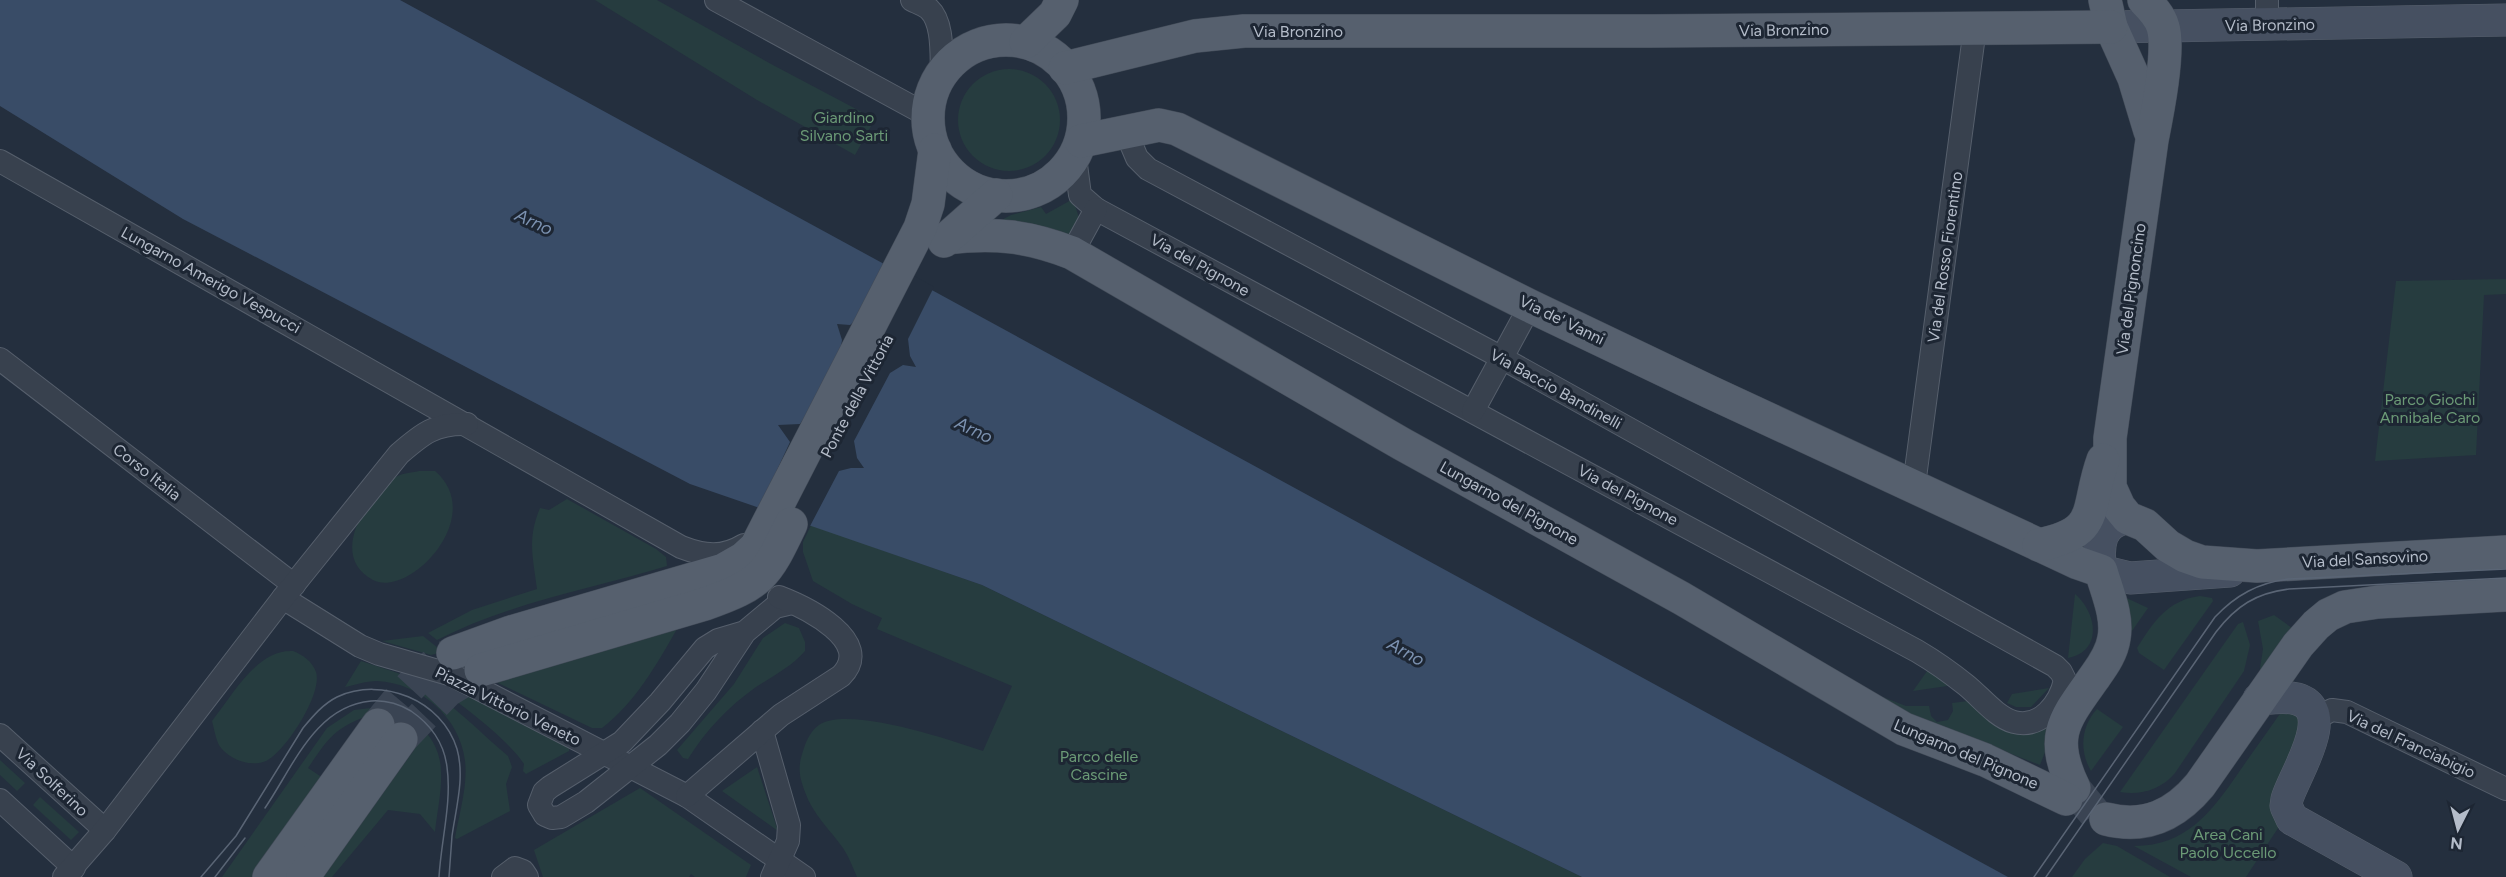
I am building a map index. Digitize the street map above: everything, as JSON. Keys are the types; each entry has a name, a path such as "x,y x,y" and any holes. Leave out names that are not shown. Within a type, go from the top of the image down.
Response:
{"main road":[{"path":"1026,42 1047,23 1062,0"},
{"path":"2144,0 2163,27"},
{"name":"Via del Pignoncino","path":"2108,13 2134,78 2152,140"},
{"name":"Via Bronzino","path":"1065,68 1195,36 1244,31 1650,32 1975,28 2108,13"},
{"name":"Via del Pignoncino","path":"2110,438 2161,88 2165,43 2163,27"},
{"path":"997,41 1026,42 1053,56 1074,81 1084,115 1078,149 1061,174 1040,188 1020,195 996,195 978,191 955,177 934,150 927,115 942,74 955,58 978,46 997,41"},
{"name":"Via de' Vanni","path":"1078,149 1126,132 1159,125 1177,129 1530,306 2039,545 2101,571"},
{"path":"932,243 928,204 934,150"},
{"path":"932,243 996,195"},
{"name":"Lungarno del Pignone","path":"932,243 1003,235 1037,241 1072,254 1402,444 1681,598 1904,729 2070,793 2062,758 2061,735 2069,714 2108,656 2115,637 2113,611 2101,571"},
{"name":"Ponte della Vittoria","path":"765,551 844,417 932,243"},
{"path":"2110,438 2111,491 2128,518"},
{"path":"2039,545 2071,536 2086,521 2110,438"},
{"name":"Via del Sansovino","path":"2128,518 2142,523 2168,546 2185,556 2206,563 2257,566 2506,552"},
{"name":"Piazza Vittorio Veneto","path":"481,670 695,607 734,593 759,579 765,551"},
{"name":"Piazza Vittorio Veneto","path":"453,653 522,628 696,579 723,570 765,551"},
{"path":"2106,819 2125,822 2149,821 2163,817 2183,803 2200,785 2287,660 2316,625 2333,612 2354,604 2506,595"},
{"path":"269,877 389,732 303,877"}],"street":[{"path":"716,0 927,115"},
{"path":"912,0 928,9 934,18 938,32 942,74"},
{"name":"Via Bronzino","path":"2108,13 2163,27 2267,13 2506,20"},
{"name":"Via del Rosso Fiorentino","path":"1914,485 1975,28"},
{"name":"Via Baccio Bandinelli","path":"1126,132 1137,158 1148,169 1502,359 2000,634"},
{"path":"1072,254 1096,208 1080,195 1078,149"},
{"name":"Lungarno Amerigo Vespucci","path":"4,169 467,424"},
{"name":"Via del Pignone","path":"1096,208 1917,651 1968,686 2009,720 2027,723 2039,719 2056,704 2063,689 2064,677 2055,666 2000,634"},
{"path":"1473,411 1530,306"},
{"name":"Corso Italia","path":"0,358 289,592"},
{"path":"0,800 69,872 105,830 399,454 417,438 444,425 467,424 681,547 716,555 732,551 765,551 792,603"},
{"path":"2128,518 2111,524 2102,534 2099,545 2101,571 2120,577 2145,578 2224,572 2257,566"},
{"name":"Piazza Vittorio Veneto","path":"289,592 360,645 380,654 452,675 687,796 776,869 804,877"},
{"name":"Piazza Vittorio Veneto","path":"687,796 799,702 841,676 849,667 851,659 851,651 840,633 792,603 771,596 734,593"},
{"name":"Piazza Vittorio Veneto","path":"745,632 718,640 705,648 660,702 622,742 544,792 539,805 544,815 552,818 561,817 604,789 670,734 715,680 745,632 775,606 792,603"},
{"path":"2259,699 2301,700 2311,707 2316,718 2311,741 2287,799 2288,812 2292,819 2396,877"},
{"name":"Via del Franciabigio","path":"2316,718 2332,710 2347,712 2506,789"},
{"path":"762,731 789,825 788,841 776,869"},
{"name":"Via Solferino","path":"0,735 105,830"},
{"path":"503,877 515,868 523,871 526,877"}],"green space":[{"name":"Giardino Silvano Sarti","path":"595,0 657,0 875,119 855,155 757,100"},
{"path":"1009,69 1038,77 1052,91 1060,120 1052,149 1038,163 1009,171 980,163 966,149 958,120 966,91 980,77"},
{"path":"1073,199 1080,221 1073,237 998,222 1011,215 1041,207 1046,214"},
{"name":"Parco Giochi Annibale Caro","path":"2506,279 2506,294 2484,295 2476,455 2375,461 2396,281"},
{"path":"435,471 449,489 453,510 448,530 437,550 422,566 405,577 388,583 373,580 360,570 353,557 352,543 362,514 371,501 393,479 406,473"},
{"path":"567,499 656,549 666,557 667,566 521,606 464,627 437,640 428,633 472,610 537,589 532,548 536,519 540,508 549,510"},
{"name":"Parco delle Cascine","path":"814,519 876,548 982,585 1582,877 857,877 843,848 812,807 803,786 800,775 801,760 806,741 814,730 819,725 833,720 852,719 900,726 983,751 1012,686 877,629 882,618 852,604 813,581 803,552 803,542"},
{"path":"2075,594 2088,611 2093,630 2087,648 2068,658"},
{"path":"2120,595 2148,608 2125,641"},
{"path":"2200,596 2212,598 2213,601 2164,670 2139,653 2137,648 2162,614 2179,602"},
{"path":"2274,615 2292,628 2259,675 2263,649 2258,621"},
{"path":"2243,622 2250,645 2244,671 2175,773 2170,779 2150,790 2135,793 2120,792 2238,624"},
{"path":"785,623 799,628 805,642 805,651 788,667 736,703 710,729 688,759 683,758 677,750 734,684 763,638"},
{"path":"677,629 635,695 602,728 592,728 496,682"},
{"path":"423,636 443,652 431,655 382,641"},
{"path":"293,651 307,659 316,672 317,682 314,694 301,721 283,746 266,761 253,763 232,757 218,743 212,721 237,687 257,665 280,652"},
{"path":"361,661 405,676 433,692 508,756 512,767 506,784 510,811 455,838 466,771 462,745 455,730 435,705 408,688 377,681 345,687"},
{"path":"1930,667 1954,685 1913,691"},
{"path":"410,672 430,673 569,746 569,751 526,774 523,771 524,764 503,740 438,688"},
{"path":"2049,688 2031,707 2016,707 2007,703 2012,694"},
{"path":"1883,697 1906,706 1929,706 1931,716 1937,722 1948,720 1953,711 1952,703 1968,701 2022,733 2041,730 2051,723 2056,724 2040,765 1912,715 1881,700"},
{"path":"379,707 413,720 430,737 436,748 440,759 441,779 435,832 420,814 388,810 332,877 323,877 414,750 367,716 332,736 321,749 308,768 323,778 252,877 222,877 327,728 354,710"},
{"path":"2097,709 2123,727 2091,771 2083,747 2085,731"},
{"name":"Area Cani Paolo Uccello","path":"2286,710 2302,719 2282,822 2246,877 2191,877 2134,846 2169,840 2196,824 2219,800 2279,715"},
{"path":"0,760 25,783 17,791 0,775"},
{"path":"757,767 778,831 722,791"},
{"path":"640,788 751,865 746,877 695,877 691,874 689,877 543,877 534,850"},
{"path":"40,797 79,832 71,840 33,805"},
{"path":"2103,843 2117,846 2170,877 2072,877 2085,859"}],"water":[{"name":"Arno","path":"0,0 400,0 2008,877 1582,877 982,585 690,484 183,219 0,106"}],"pier":[{"path":"888,261 934,287 908,339 910,356 916,367 903,365 890,373 854,441 857,458 864,468 839,471 809,528 758,511 790,442 778,425 800,424 810,410 840,353 842,340 837,324 850,325 857,319"}],"tunnel":[{"path":"378,725 421,676 453,653"},
{"path":"401,739 447,691 481,670"},
{"path":"2074,788 2096,815 2106,819"}],"tram line":[{"path":"2034,877 2215,617 2239,596 2257,587 2288,579 2506,569"},
{"path":"2046,877 2216,632 2231,615 2248,602 2266,594 2289,589 2506,578"},
{"path":"201,877 236,836 303,728 314,715 337,697 354,691 373,689 391,691 424,705 438,717 449,732 457,749 460,781 449,877"},
{"path":"265,808 307,741 335,714 352,705 371,701 402,706 418,716 430,728 443,750 447,767 447,808 439,877"},
{"path":"215,877 245,838"}]}
